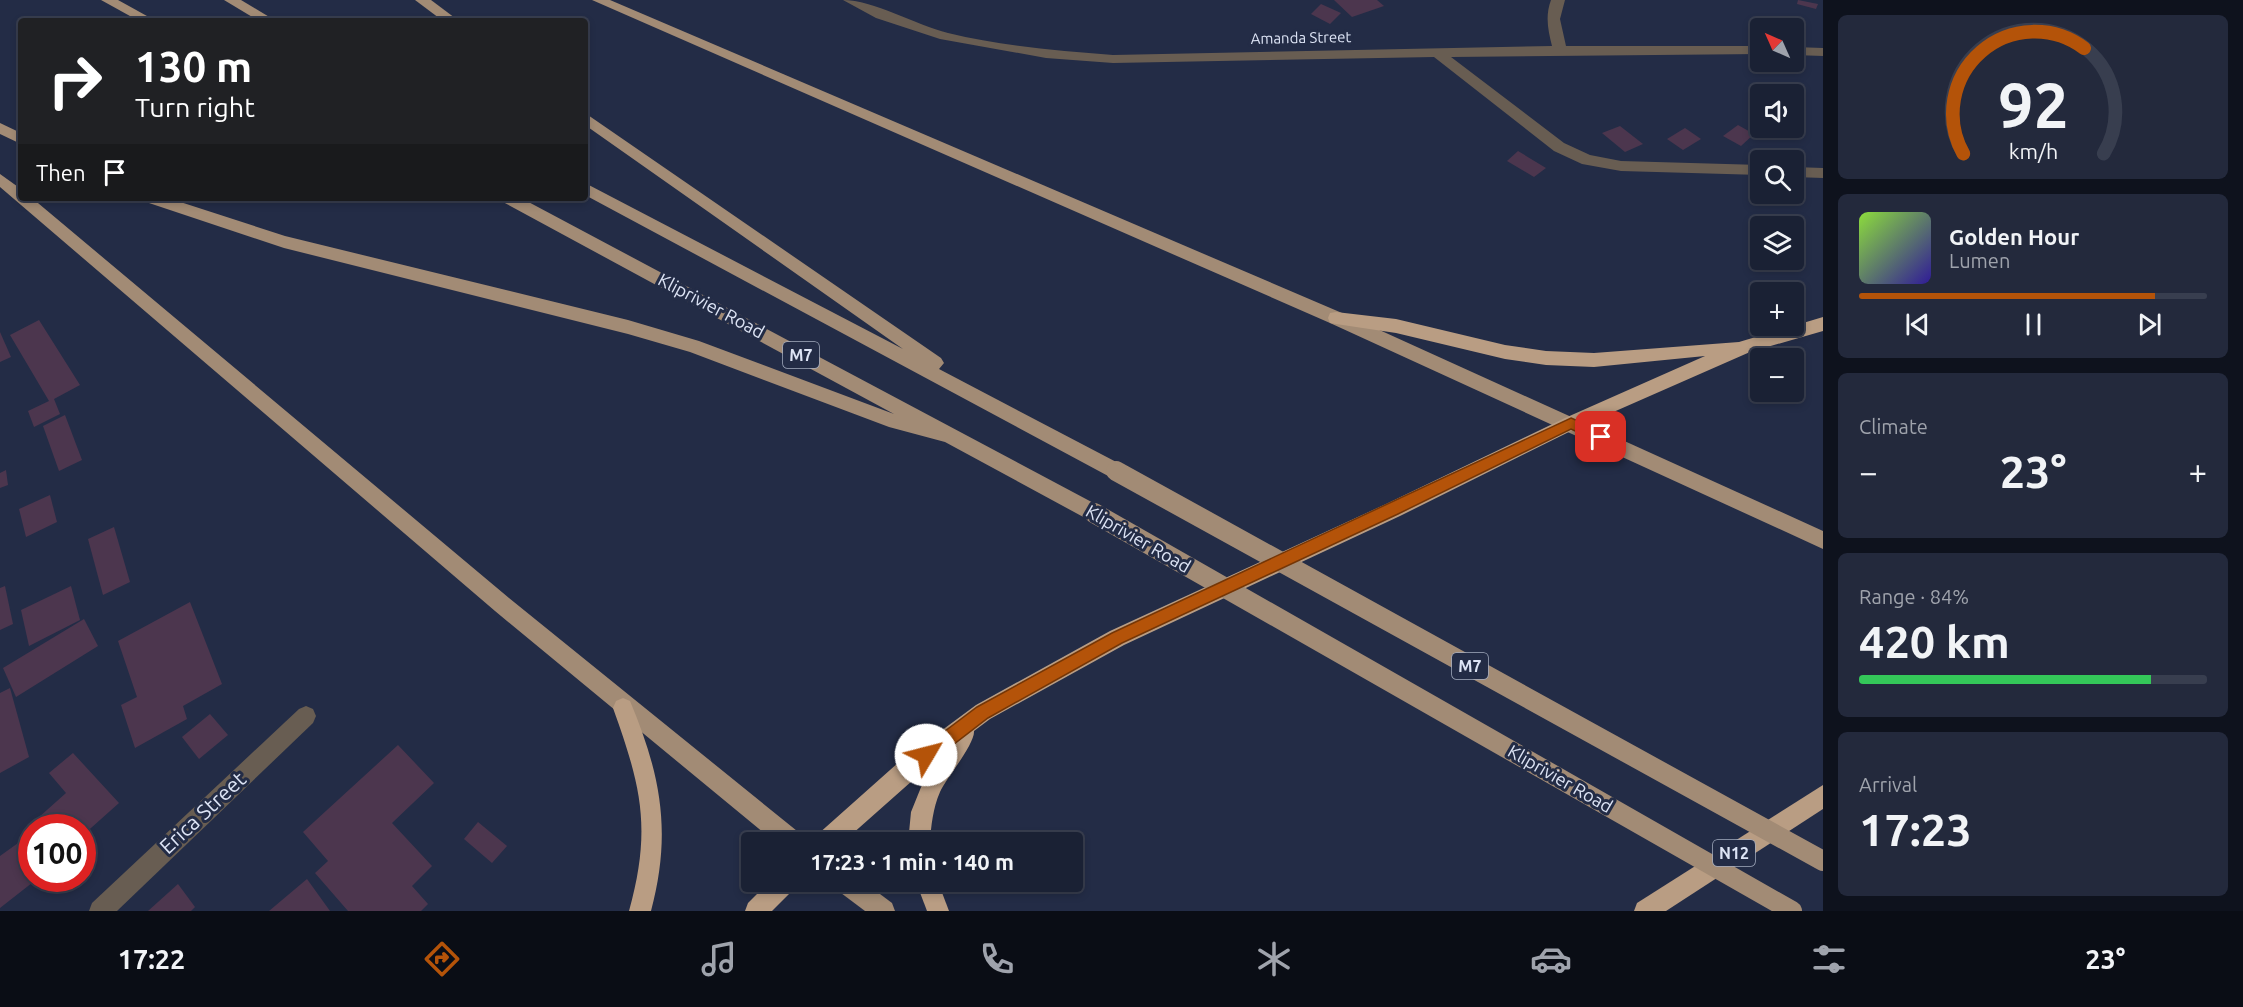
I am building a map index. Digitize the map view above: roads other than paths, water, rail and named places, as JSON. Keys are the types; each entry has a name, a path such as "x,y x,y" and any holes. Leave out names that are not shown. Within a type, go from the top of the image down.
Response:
{"highway":[{"path":"1336,318 1396,326 1505,352 1546,358 1594,360 1746,346"},
{"path":"837,832 907,770 983,712 1117,638 1393,510 1571,423 1746,346 1823,324"},
{"path":"623,708 645,770 654,834 648,884 640,911"},
{"path":"921,832 926,795 946,757 983,712"},
{"name":"N12","path":"1645,911 1823,796"},
{"path":"756,911 775,892"},
{"path":"931,892 938,911"}],"main road":[{"path":"108,0 143,18"},
{"path":"231,0 264,18"},
{"path":"423,0 448,18"},
{"path":"599,0 1336,318 1571,423 1819,538"},
{"path":"588,120 855,305 990,403"},
{"path":"0,128 18,137"},
{"path":"0,179 18,194"},
{"name":"M7","path":"588,190 1116,471 1823,861"},
{"path":"27,201 391,514 623,708 780,832"},
{"path":"160,201 284,242 628,327 693,346 895,422 952,436"},
{"name":"Kliprivier Road","path":"514,201 1094,513 1792,911"},
{"path":"858,892 884,911"}],"street":[{"name":"Amanda Street","path":"850,0 901,23 954,39 1053,56 1113,59 1560,50 1750,50"},
{"path":"1558,0 1553,12 1553,25 1560,50"},
{"path":"1804,51 1823,52"},
{"path":"1436,52 1559,147 1587,160 1621,166 1750,171"},
{"path":"1804,172 1823,172"},
{"name":"Erica Street","path":"100,911 306,716"}]}
